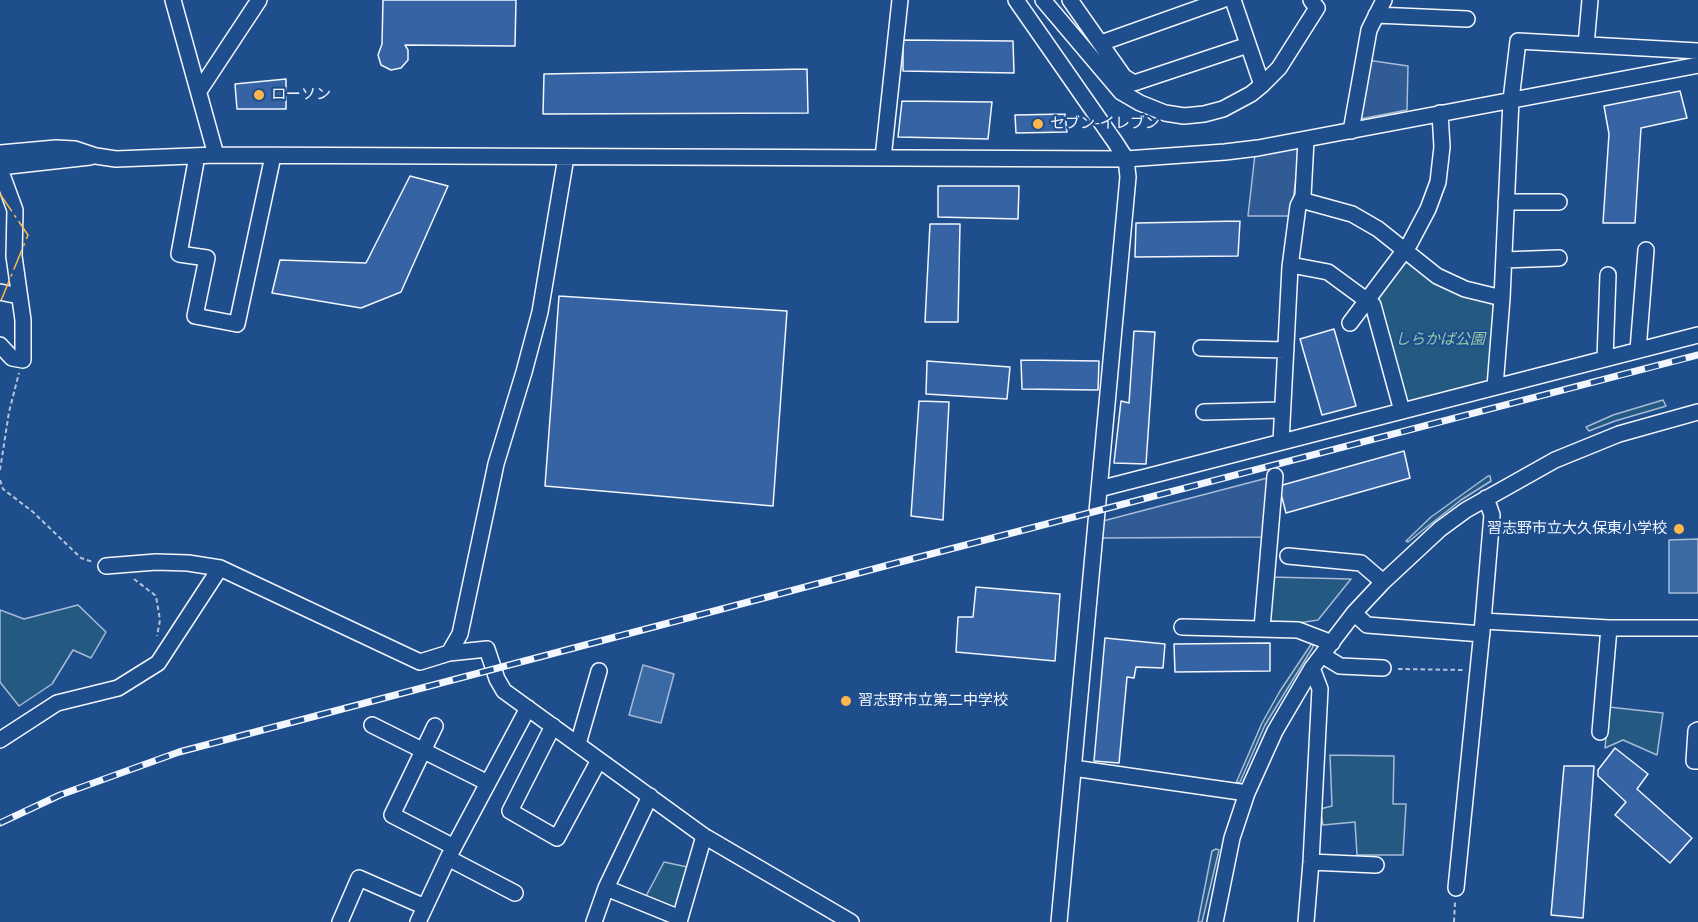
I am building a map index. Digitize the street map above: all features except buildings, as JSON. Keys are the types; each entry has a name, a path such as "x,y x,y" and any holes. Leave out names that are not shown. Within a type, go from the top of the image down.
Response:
{"street":[{"path":"173,0 216,155"},
{"path":"199,91 259,0"},
{"path":"883,158 900,0"},
{"path":"1016,0 1126,159 1128,177 1059,922"},
{"path":"1043,0 1121,92 1165,113 1184,116 1223,109 1251,94 1262,85 1279,68 1317,8 1311,0"},
{"path":"1070,0 1124,77 1134,83 1248,45"},
{"path":"1101,43 1222,0"},
{"path":"1233,0 1262,85"},
{"path":"1351,131 1369,30 1384,0"},
{"path":"1586,45 1590,0"},
{"path":"1376,15 1467,19"},
{"path":"1495,387 1502,298 1511,100 1518,41 1698,51"},
{"path":"0,153 75,149 96,156 116,159 216,155 1126,159 1225,152 1306,140 1698,65"},
{"path":"1350,323 1405,250 1428,209 1438,182 1442,147 1440,113"},
{"path":"1281,442 1291,265 1298,206 1301,201 1306,140"},
{"path":"0,345 12,358 23,360 23,321 15,256 15,210 0,168 96,156"},
{"path":"197,156 179,254 207,258 195,316 237,324 273,156"},
{"path":"449,653 460,634 496,464 540,312 566,157"},
{"path":"1301,201 1352,214 1378,229 1437,276 1465,290 1502,298"},
{"path":"1506,202 1559,202"},
{"path":"1638,350 1646,250"},
{"path":"1504,260 1559,258"},
{"path":"1291,265 1328,272 1373,305 1402,411"},
{"path":"1605,359 1608,274"},
{"path":"0,292 19,296"},
{"path":"1099,489 1698,335"},
{"path":"1201,348 1286,350"},
{"path":"1204,412 1282,411"},
{"path":"1215,922 1233,838 1247,794 1275,731 1312,668 1354,613 1383,582 1440,529 1486,498 1554,460 1619,434 1698,412"},
{"path":"1262,628 1275,476"},
{"path":"1456,888 1492,515 1486,498"},
{"path":"1288,556 1361,563 1383,582"},
{"path":"106,566 156,562 188,563 220,568 420,662 449,653 487,648 497,679 504,691 704,836 851,922"},
{"path":"0,740 57,703 118,688 158,663 220,568"},
{"path":"1354,613 1367,626 1698,628"},
{"path":"1182,627 1298,630 1332,643"},
{"path":"1600,732 1609,628"},
{"path":"1322,655 1340,666 1383,668"},
{"path":"1306,922 1320,689 1312,668"},
{"path":"578,744 599,671"},
{"path":"418,922 451,852 528,708"},
{"path":"372,725 488,783"},
{"path":"435,726 392,815 515,893"},
{"path":"554,726 510,811 557,838 599,760"},
{"path":"1698,730 1694,761 1698,761"},
{"path":"1073,768 1247,794"},
{"path":"594,922 606,888 650,796"},
{"path":"606,888 680,920 704,836"},
{"path":"1311,862 1376,864"},
{"path":"340,922 359,878 425,907"}],"path":[{"path":"0,470 9,412 23,360"},
{"path":"0,480 3,489 33,512 81,558 106,566"},
{"path":"131,577 156,596 160,620 156,640"},
{"path":"1383,668 1478,670"},
{"path":"1455,922 1456,888"}],"green space":[{"name":"しらかば公園","path":"1405,253 1499,299 1492,385 1402,405 1372,299"},
{"path":"1663,400 1666,406 1589,431 1586,427 1613,415"},
{"path":"1488,476 1491,481 1461,500 1408,542 1406,541 1431,517"},
{"path":"1269,577 1351,579 1318,620 1298,623 1267,621"},
{"path":"78,605 106,632 91,658 73,650 52,684 19,706 0,682 0,610 24,619"},
{"path":"1312,643 1313,647 1265,725 1240,782 1236,783 1262,723"},
{"path":"1609,707 1663,713 1657,755 1623,740 1605,748"},
{"path":"1330,755 1394,756 1393,804 1406,804 1403,855 1357,855 1355,822 1323,825 1320,809 1332,806"},
{"path":"1219,850 1202,922 1198,922 1212,851"},
{"path":"664,862 692,868 679,910 645,898"}],"shaded area":[{"path":"1367,60 1408,66 1407,110 1355,120"},
{"path":"1300,146 1291,216 1248,216 1255,154"},
{"path":"1271,477 1267,537 1102,538 1103,521"},
{"path":"1698,539 1698,593 1669,593 1669,540"},
{"path":"643,665 674,674 661,723 629,715"}],"railway":[{"path":"0,823 60,795 179,752 1698,355"}],"power":[{"path":"0,194 28,235 0,303"}],"place":[{"name":"ローソン","path":"259,95"},
{"name":"セブン-イレブン","path":"1038,124"},
{"name":"習志野市立大久保東小学校","path":"1679,529"},
{"name":"習志野市立第二中学校","path":"846,701"}]}
